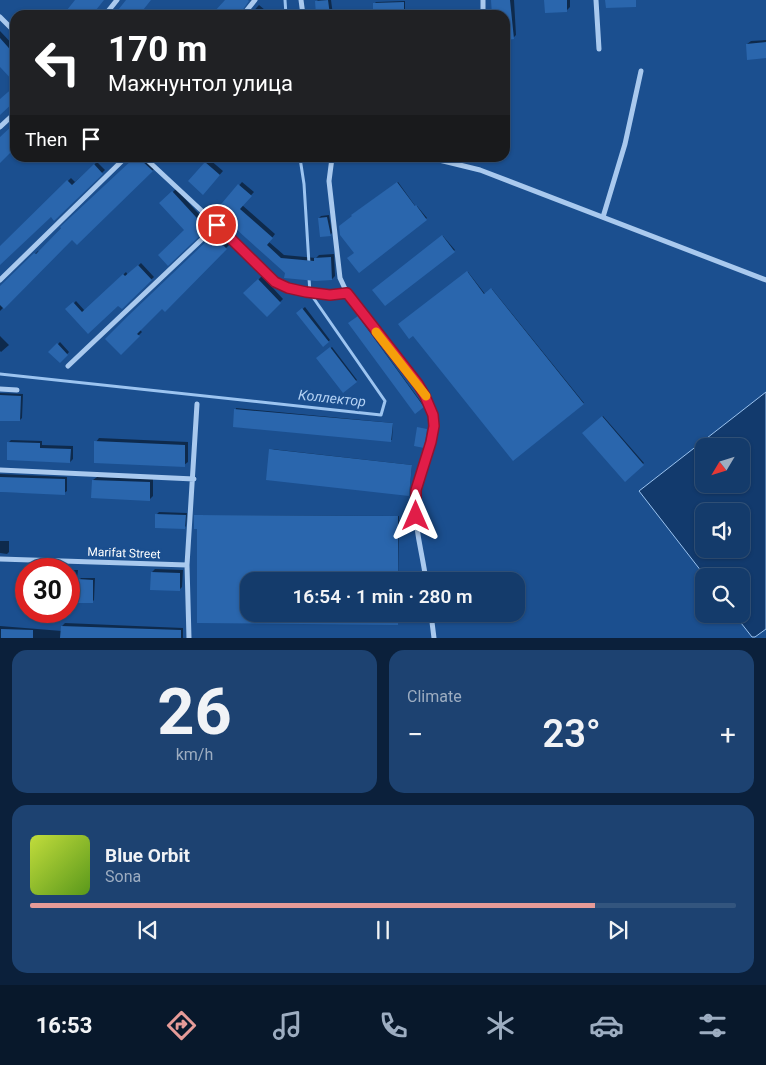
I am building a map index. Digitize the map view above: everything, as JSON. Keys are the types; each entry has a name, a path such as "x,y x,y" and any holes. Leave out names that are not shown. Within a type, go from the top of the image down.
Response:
{"street":[{"path":"109,10 117,0"},
{"path":"247,10 255,0"},
{"path":"596,0 599,49"},
{"path":"0,17 10,27"},
{"path":"602,217 625,144 641,71"},
{"path":"0,127 10,118"},
{"path":"0,280 121,162"},
{"path":"149,162 275,282 288,288 306,292 330,295 347,293"},
{"path":"331,162 329,181 340,278 347,293 418,384 433,415 434,426 416,490 415,504 425,572"},
{"path":"447,162 480,170 766,280"},
{"path":"68,366 217,225"},
{"path":"0,389 17,390"},
{"path":"188,638 187,565 194,479 197,404"},
{"path":"0,470 194,479"},
{"name":"Marifat Street","path":"0,559 187,565"},
{"path":"432,622 434,638"}],"water":[{"path":"766,392 766,629 752,637 741,623 750,623 750,568 699,568 639,491 695,447 695,493 750,493 750,438 707,438"}],"building":[{"path":"75,0 104,0 96,10 67,10"},
{"path":"126,0 151,0 143,10 118,10"},
{"path":"225,0 249,1 243,10 216,10"},
{"path":"328,0 329,10 316,10 315,1"},
{"path":"491,0 510,0 514,39 510,39 510,10 492,10"},
{"path":"544,0 567,0 567,12 545,13"},
{"path":"605,0 636,0 636,7 606,8"},
{"path":"404,2 404,10 373,10 373,3"},
{"path":"0,38 10,49 10,78 0,67"},
{"path":"766,42 766,58 747,60 746,44"},
{"path":"10,90 10,106 0,115 0,99"},
{"path":"10,128 10,153 0,163 0,137"},
{"path":"130,162 143,162 153,171 77,245 72,240 4,309 0,305 0,286 34,253 36,254 60,227"},
{"path":"205,162 220,175 203,195 188,181"},
{"path":"94,164 103,174 54,221 51,217 0,265 0,246 67,180 72,185"},
{"path":"397,182 427,220 359,273 347,258 354,253 340,235 339,226 351,215"},
{"path":"238,184 252,196 240,209 273,238 267,245 281,258 314,261 314,258 331,257 332,280 316,281 284,278 285,273 236,229 238,227 217,209"},
{"path":"172,191 207,229 168,266 158,255 184,230 159,203"},
{"path":"327,217 331,236 320,237 318,218"},
{"path":"213,235 227,249 165,312 162,309 137,334 140,336 121,355 105,339"},
{"path":"442,235 455,252 385,306 372,290"},
{"path":"138,265 152,280 122,309 118,306 88,334 65,309 73,302 82,312 123,274 125,276"},
{"path":"467,271 484,294 491,288 584,404 513,461 413,336 409,339 398,324"},
{"path":"258,279 281,303 267,317 243,293"},
{"path":"302,308 329,342 323,347 296,313"},
{"path":"358,316 424,407 415,414 348,323"},
{"path":"57,343 68,355 60,363 48,352"},
{"path":"330,347 357,382 343,393 316,358"},
{"path":"0,395 21,396 20,421 0,421"},
{"path":"234,409 393,423 391,442 233,427"},
{"path":"602,416 644,465 625,482 582,433"},
{"path":"417,427 427,429 424,448 414,446"},
{"path":"94,441 185,445 185,467 94,463"},
{"path":"7,442 40,443 40,448 71,449 70,463 7,460"},
{"path":"269,449 412,465 409,496 266,480"},
{"path":"0,477 65,479 65,495 0,492"},
{"path":"92,480 150,482 150,501 91,498"},
{"path":"155,514 186,515 185,529 155,528"},
{"path":"194,515 398,516 398,572 240,572 240,622 398,622 398,625 197,623 197,529 194,529"},
{"path":"151,572 180,573 180,591 150,590"},
{"path":"80,579 93,580 93,603 80,603"},
{"path":"61,626 181,630 181,638 60,638"},
{"path":"1,629 33,630 33,638 1,638"}],"waterway":[{"path":"285,0 286,10"},
{"name":"Коллектор","path":"301,162 304,184 309,264"},
{"name":"Коллектор","path":"0,374 381,415 385,401 310,293 309,278"}],"slow traffic":[{"path":"376,332 426,396"}],"route":[{"path":"217,225 275,282 288,288 306,292 330,295 347,293 418,384 429,404 434,426 416,490 416,516"}]}
